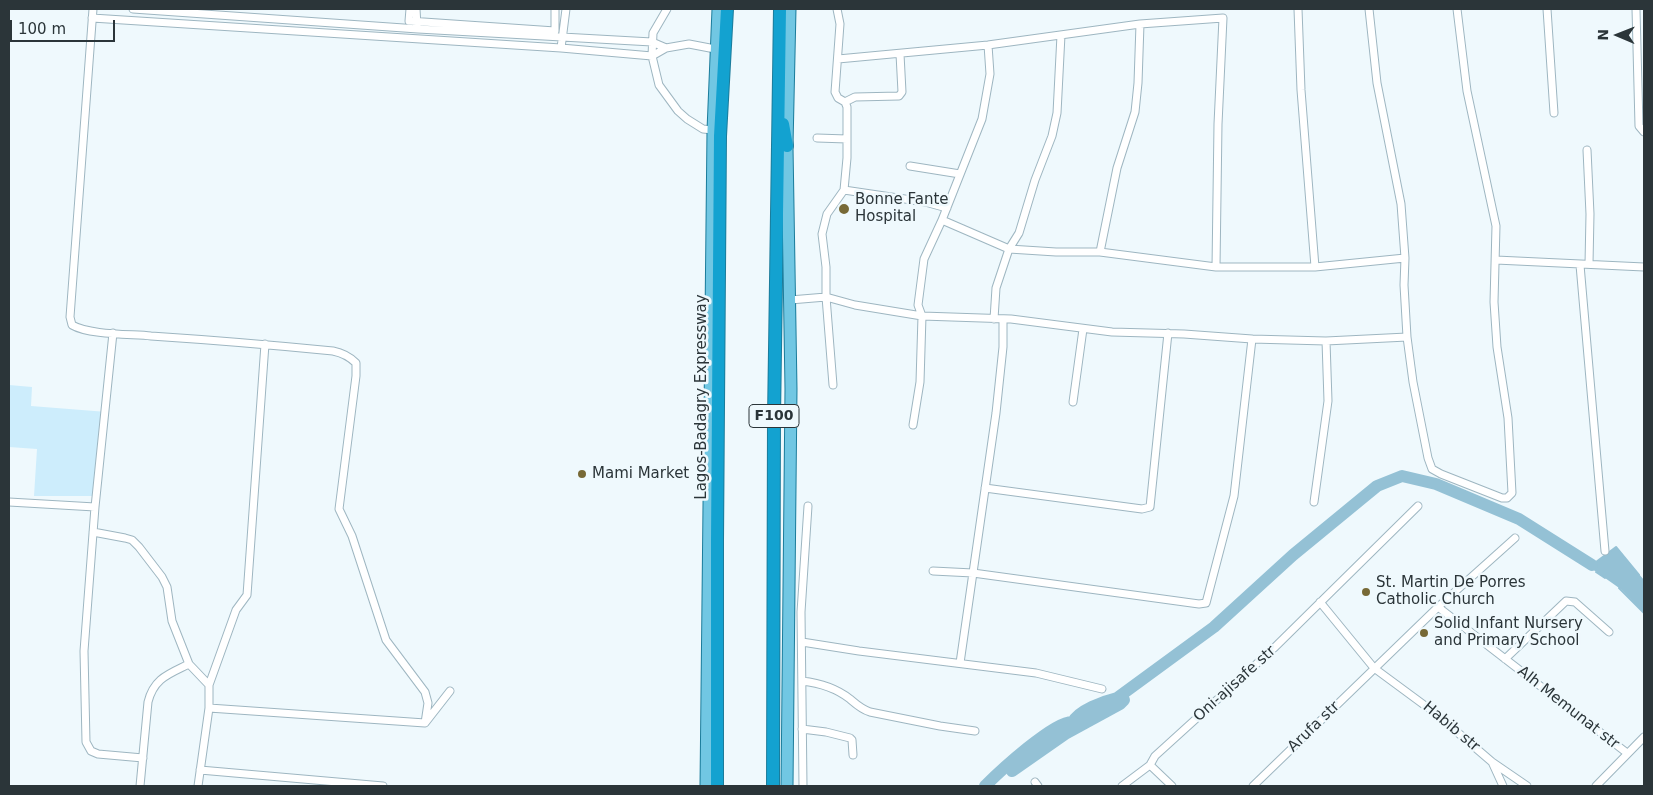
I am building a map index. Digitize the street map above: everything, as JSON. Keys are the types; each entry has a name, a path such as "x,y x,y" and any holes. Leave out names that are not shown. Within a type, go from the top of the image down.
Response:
{"highway":[{"name":"Lagos-Badagry Expressway","path":"717,786 716,133 727,9"},
{"name":"F100","path":"773,786 774,399 780,9"},
{"path":"780,46 783,121 787,146"}],"main road":[{"name":"Lagos-Badagry Expressway","path":"706,786 716,133 715,49 718,9"},
{"path":"788,786 791,390 787,146 790,9"}],"street":[{"path":"93,9 70,317 72,325 79,329 112,333 265,344 342,352 350,356 356,363 356,376 340,509 352,536 386,640 426,692 428,702 425,723"},
{"path":"132,9 418,29 652,42 666,48"},
{"path":"410,9 409,21 555,31 555,9"},
{"path":"416,9 418,29"},
{"path":"561,48 566,9"},
{"path":"667,9 653,33 652,42 652,56 659,85 678,111 687,119 704,129 716,133"},
{"path":"833,385 826,297 826,267 822,244 823,225 827,214 844,190 848,116 845,102 838,98 835,92 840,24 837,9"},
{"path":"1298,9 1301,90 1315,267"},
{"path":"1369,9 1376,83 1401,204 1405,258 1404,285 1407,336 1413,382 1428,458 1432,469 1502,498 1507,498 1512,493 1508,418 1497,347 1494,302 1496,226 1467,91 1457,9"},
{"path":"1547,9 1554,113"},
{"path":"1636,9 1639,126 1644,132"},
{"path":"838,59 988,45 1140,24 1220,17 1224,20 1218,124 1216,267"},
{"path":"92,18 561,48 652,56 666,48 690,44 715,49"},
{"path":"1100,252 1117,168 1135,112 1140,24"},
{"path":"994,319 996,288 1009,249 1019,233 1058,113 1061,35"},
{"path":"913,425 920,382 922,316 918,305 924,259 977,135 987,98 990,74 988,45"},
{"path":"845,102 855,97 901,95 900,54"},
{"path":"817,138 847,139"},
{"path":"1587,150 1590,214 1589,264"},
{"path":"910,166 960,174"},
{"path":"844,190 925,202 947,208"},
{"path":"942,220 1009,249 1100,252 1216,267 1315,267 1405,258"},
{"path":"1496,260 1644,267"},
{"path":"1580,264 1605,550"},
{"path":"790,300 826,297 855,305 922,316 994,319 1112,332 1168,333 1326,342 1407,336"},
{"path":"960,664 1003,348 1003,320"},
{"path":"1073,402 1083,329"},
{"path":"112,333 95,507 84,651 86,742 91,751 98,754 143,758"},
{"path":"985,488 1142,509 1150,507 1168,333"},
{"path":"933,571 973,574 1199,604 1206,602 1234,496 1252,339"},
{"path":"1314,502 1328,401 1326,342"},
{"path":"198,786 209,708 208,685 236,610 247,596 265,344"},
{"path":"9,502 95,507"},
{"path":"803,786 801,612 808,506"},
{"name":"Oni-ajisafe str","path":"1122,786 1150,765 1155,756 1274,648 1418,506"},
{"path":"93,532 132,540 162,578 169,595 172,621 189,664 208,685"},
{"path":"1320,602 1374,668 1515,538"},
{"path":"1505,659 1566,601 1575,602 1608,632"},
{"name":"Alh Memunat str","path":"1438,607 1627,754"},
{"path":"802,642 1036,673 1102,689"},
{"path":"140,786 151,691 158,681 189,664"},
{"name":"Habib str","path":"1374,668 1435,713 1492,762 1528,786"},
{"name":"Arufa str","path":"1253,786 1374,668"},
{"path":"802,681 820,683 833,689 862,710 975,731"},
{"path":"425,723 450,691"},
{"path":"209,708 425,723"},
{"path":"802,729 850,738 852,740 853,754"},
{"path":"1596,786 1644,737"},
{"path":"1492,762 1503,786"},
{"path":"1150,765 1172,786"},
{"path":"200,770 383,786"}],"shaded area":[{"path":"9,385 32,387 31,406 107,412 98,496 34,496 37,449 9,447"},
{"path":"1616,547 1644,580 1644,613 1622,590 1588,566"}],"waterway":[{"path":"985,786 1014,759 1041,738 1065,723 1073,722 1080,714 1092,707 1117,698 1214,627 1293,555 1377,486 1402,476 1436,484 1519,519 1592,565"},
{"path":"1592,569 1588,566 1616,547 1639,575"},
{"path":"1596,572 1605,578"},
{"path":"1619,588 1644,613"},
{"path":"1012,771 1065,734 1124,700"}],"place":[{"name":"Bonne Fante Hospital","path":"844,209"},
{"name":"Mami Market","path":"582,474"},
{"name":"St. Martin De Porres Catholic Church","path":"1366,592"},
{"name":"Solid Infant Nursery and Primary School","path":"1424,633"}]}
